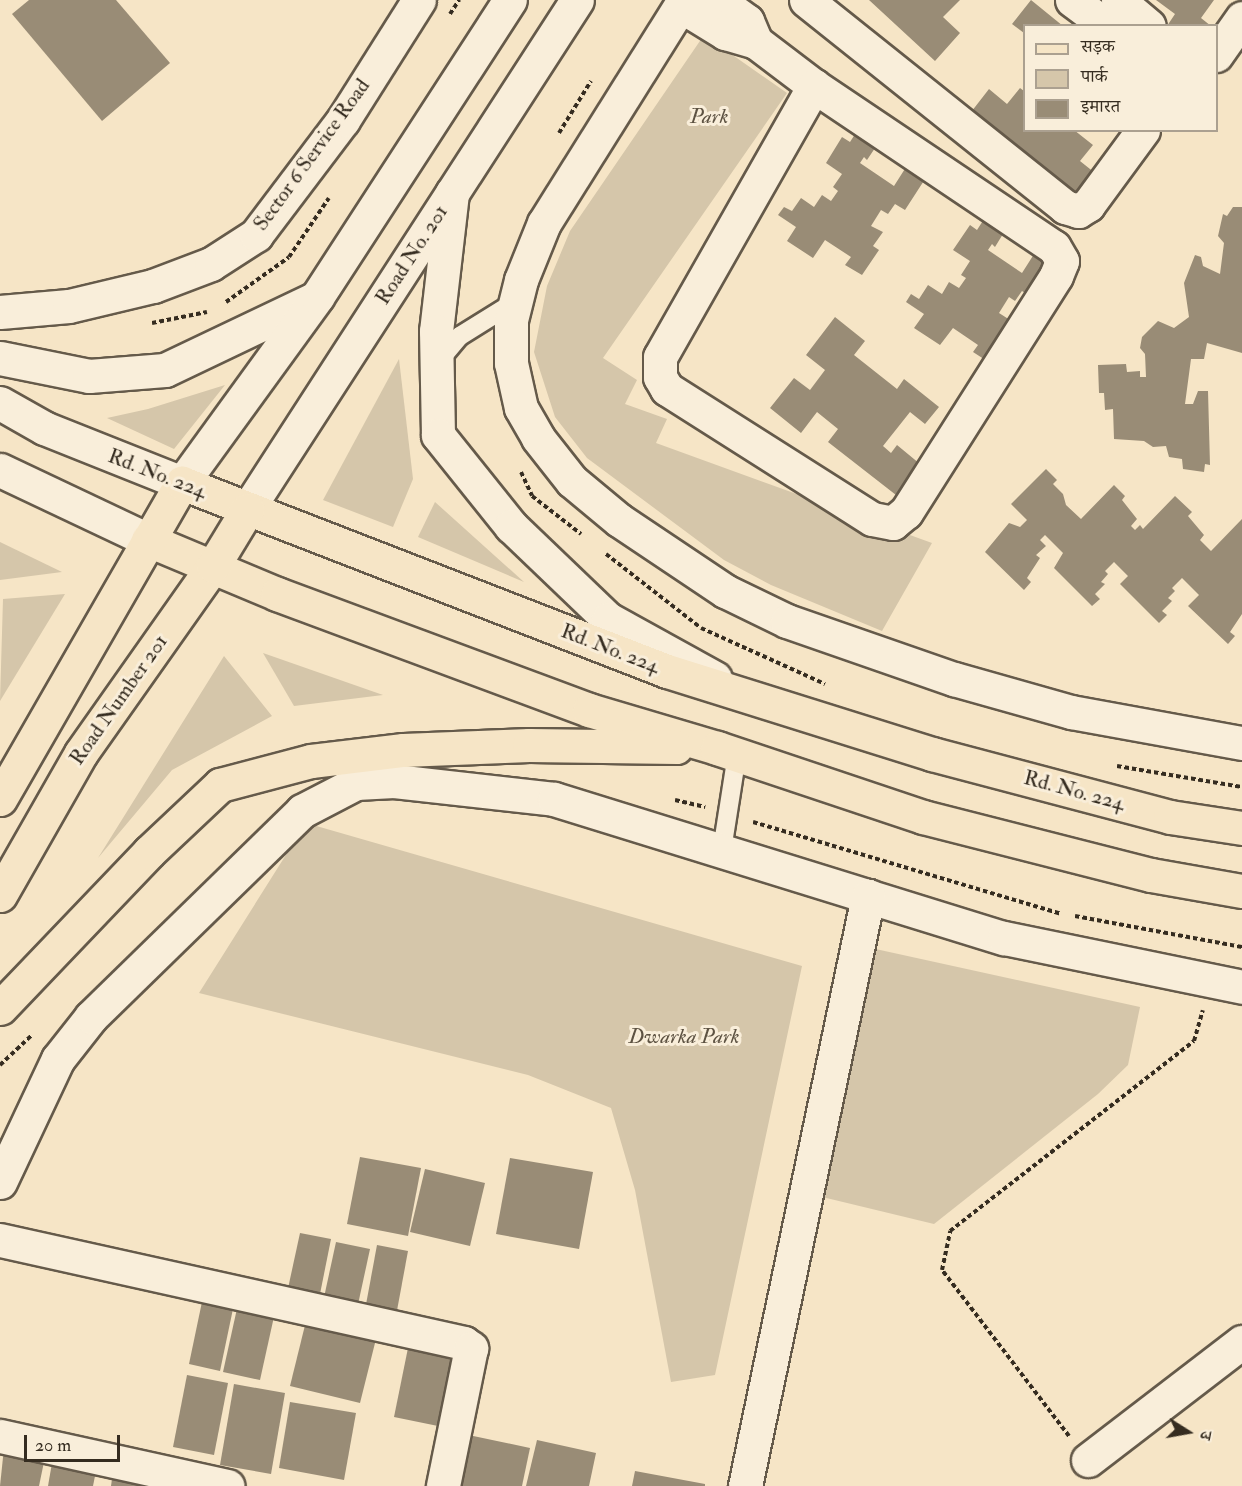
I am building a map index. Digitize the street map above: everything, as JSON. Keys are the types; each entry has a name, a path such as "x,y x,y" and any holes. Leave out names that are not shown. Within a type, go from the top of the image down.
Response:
{"main road":[{"name":"Rd. No. 224","path":"182,483 667,671 735,689 932,754 1170,817 1242,828"},
{"path":"0,799 182,483"},
{"name":"Road Number 201","path":"0,895 81,753 213,566 247,510"},
{"path":"148,540 278,594 589,710 727,751 923,817 1151,875 1242,891"},
{"path":"0,1008 149,852 220,786 311,761 403,750 529,745 727,751"}],"street":[{"name":"Sector 6 Service Road","path":"0,312 69,306 153,286 211,264 256,235 343,120 419,0"},
{"path":"182,483 317,297 510,0"},
{"name":"Road No. 201","path":"247,510 577,0"},
{"path":"718,0 747,21 756,42"},
{"path":"806,0 1065,207 1078,211 1088,205 1142,132"},
{"path":"1072,0 1104,24"},
{"path":"1118,0 1147,24"},
{"path":"814,86 660,357 660,376 667,389 872,519 893,523 906,512 1056,276 1062,261 1054,247 814,86 756,42 725,33 683,3 544,223 516,301 511,320 512,363 521,408 538,438 572,481 619,520 725,591 788,621 954,679 1071,712 1242,743"},
{"path":"1218,52 1242,18"},
{"path":"452,193 436,331 438,435 511,526 608,619 735,689"},
{"path":"0,358 89,376 165,370 317,297"},
{"name":"Rd. No. 224","path":"0,403 44,428 182,483"},
{"path":"0,470 148,540"},
{"path":"0,1182 58,1059 91,1017 302,811 356,783 394,781 531,794 722,850 1005,938 1226,984"},
{"path":"751,1482 868,896"},
{"path":"0,1240 464,1343 471,1348 443,1486"},
{"path":"1088,1460 1242,1342"},
{"path":"0,1436 228,1486"}],"lane":[{"path":"437,363 460,336 516,301"},
{"path":"722,850 728,814 727,751"}],"path":[{"path":"558,135 594,77"},
{"path":"517,464 532,496 588,540"},
{"path":"597,548 701,628 828,685"},
{"path":"1105,764 1242,787"},
{"path":"673,799 1061,914 1242,947"},
{"path":"1088,1460 942,1270 950,1231 1194,1041 1226,984 1219,943"},
{"path":"0,1065 35,1033"}],"green space":[{"name":"Park","path":"704,35 787,93 603,358 637,380 625,404 667,419 656,443 932,543 882,631 771,585 724,560 587,458 555,417 534,352 547,286 570,231"},
{"path":"399,359 413,479 393,527 323,500"},
{"path":"225,385 174,449 107,418 148,409"},
{"path":"435,502 524,582 418,537"},
{"path":"0,542 62,572 0,580"},
{"path":"65,594 0,701 3,599"},
{"path":"263,653 383,695 294,706"},
{"path":"224,656 272,716 172,770 98,858"},
{"name":"Dwarka Park","path":"306,823 802,966 715,1375 671,1382 635,1190 611,1108 528,1075 199,993"},
{"path":"871,948 1140,1007 1128,1065 1098,1094 934,1224 814,1195"}],"building":[{"path":"29,0 116,0 170,63 102,121 12,14"},
{"path":"869,0 960,0 943,17 960,33 935,61"},
{"path":"1031,0 1061,24 1023,24 1023,32 1012,24"},
{"path":"1156,0 1214,0 1201,18 1208,24 1168,24 1175,14"},
{"path":"1020,88 1023,90 1023,132 1077,132 1093,145 1080,161 1095,173 1074,200 968,116 989,89 1007,104"},
{"path":"859,128 879,142 867,160 864,157 860,163 894,186 908,164 927,176 905,210 895,204 888,214 881,210 871,226 883,232 873,246 879,250 862,275 845,265 851,257 825,240 813,258 787,241 796,227 778,215 784,207 792,211 801,198 814,207 822,195 831,201 838,191 833,187 842,174 826,163 842,137 850,142"},
{"path":"1233,207 1242,207 1242,353 1207,343 1204,359 1191,359 1185,404 1193,404 1198,391 1208,391 1210,465 1205,464 1204,472 1183,469 1182,459 1169,457 1166,446 1153,447 1144,441 1114,439 1113,409 1105,410 1104,393 1099,393 1098,365 1126,364 1127,372 1140,371 1140,377 1146,377 1145,354 1140,348 1142,337 1158,321 1174,328 1189,317 1184,283 1195,255 1201,257 1203,266 1220,274 1224,243 1218,236 1223,214 1227,216"},
{"path":"986,216 1006,229 995,247 992,244 988,250 1022,273 1036,251 1055,264 1032,298 1022,291 1015,301 1009,297 999,313 1010,320 990,363 973,352 978,345 953,328 940,345 914,328 924,314 906,302 911,294 919,299 928,285 942,294 949,282 959,288 966,278 961,275 970,261 953,250 970,225 977,230"},
{"path":"835,317 865,341 854,355 897,389 904,379 939,407 925,424 910,412 883,446 891,453 897,445 920,464 896,495 828,442 838,429 817,412 801,433 770,408 794,378 810,390 825,370 806,355"},
{"path":"1046,469 1057,480 1053,484 1063,494 1066,505 1081,519 1114,485 1125,496 1122,500 1137,519 1131,526 1135,530 1140,525 1143,529 1175,496 1192,512 1188,516 1204,535 1200,540 1211,551 1242,519 1242,614 1230,632 1235,636 1228,644 1188,606 1199,595 1182,578 1172,588 1175,591 1168,598 1172,601 1162,611 1167,615 1159,623 1120,584 1128,576 1114,562 1105,571 1108,574 1101,582 1105,584 1095,594 1100,599 1092,606 1054,568 1063,553 1045,535 1040,540 1046,546 1036,555 1040,558 1027,578 1031,582 1024,590 985,552 1009,523 1020,527 1027,520 1011,504"},
{"path":"360,1157 421,1168 408,1236 347,1224"},
{"path":"510,1158 593,1172 579,1249 496,1234"},
{"path":"425,1169 485,1183 470,1246 410,1232"},
{"path":"300,1233 331,1239 319,1299 287,1293"},
{"path":"336,1242 370,1249 357,1309 323,1302"},
{"path":"377,1245 408,1251 396,1316 365,1310"},
{"path":"203,1297 234,1304 220,1371 189,1364"},
{"path":"238,1304 275,1312 260,1380 223,1372"},
{"path":"308,1313 378,1331 360,1403 290,1386"},
{"path":"409,1343 453,1352 438,1426 394,1417"},
{"path":"187,1375 228,1383 214,1455 173,1447"},
{"path":"234,1384 285,1393 271,1474 220,1465"},
{"path":"290,1402 356,1413 344,1480 279,1468"},
{"path":"459,1433 530,1448 522,1486 449,1486"},
{"path":"537,1440 596,1453 589,1486 526,1486"},
{"path":"4,1448 45,1457 39,1486 0,1486"},
{"path":"52,1463 96,1471 93,1486 48,1486"},
{"path":"635,1471 705,1484 705,1486 632,1486"},
{"path":"112,1479 147,1485 147,1486 111,1486"}]}
